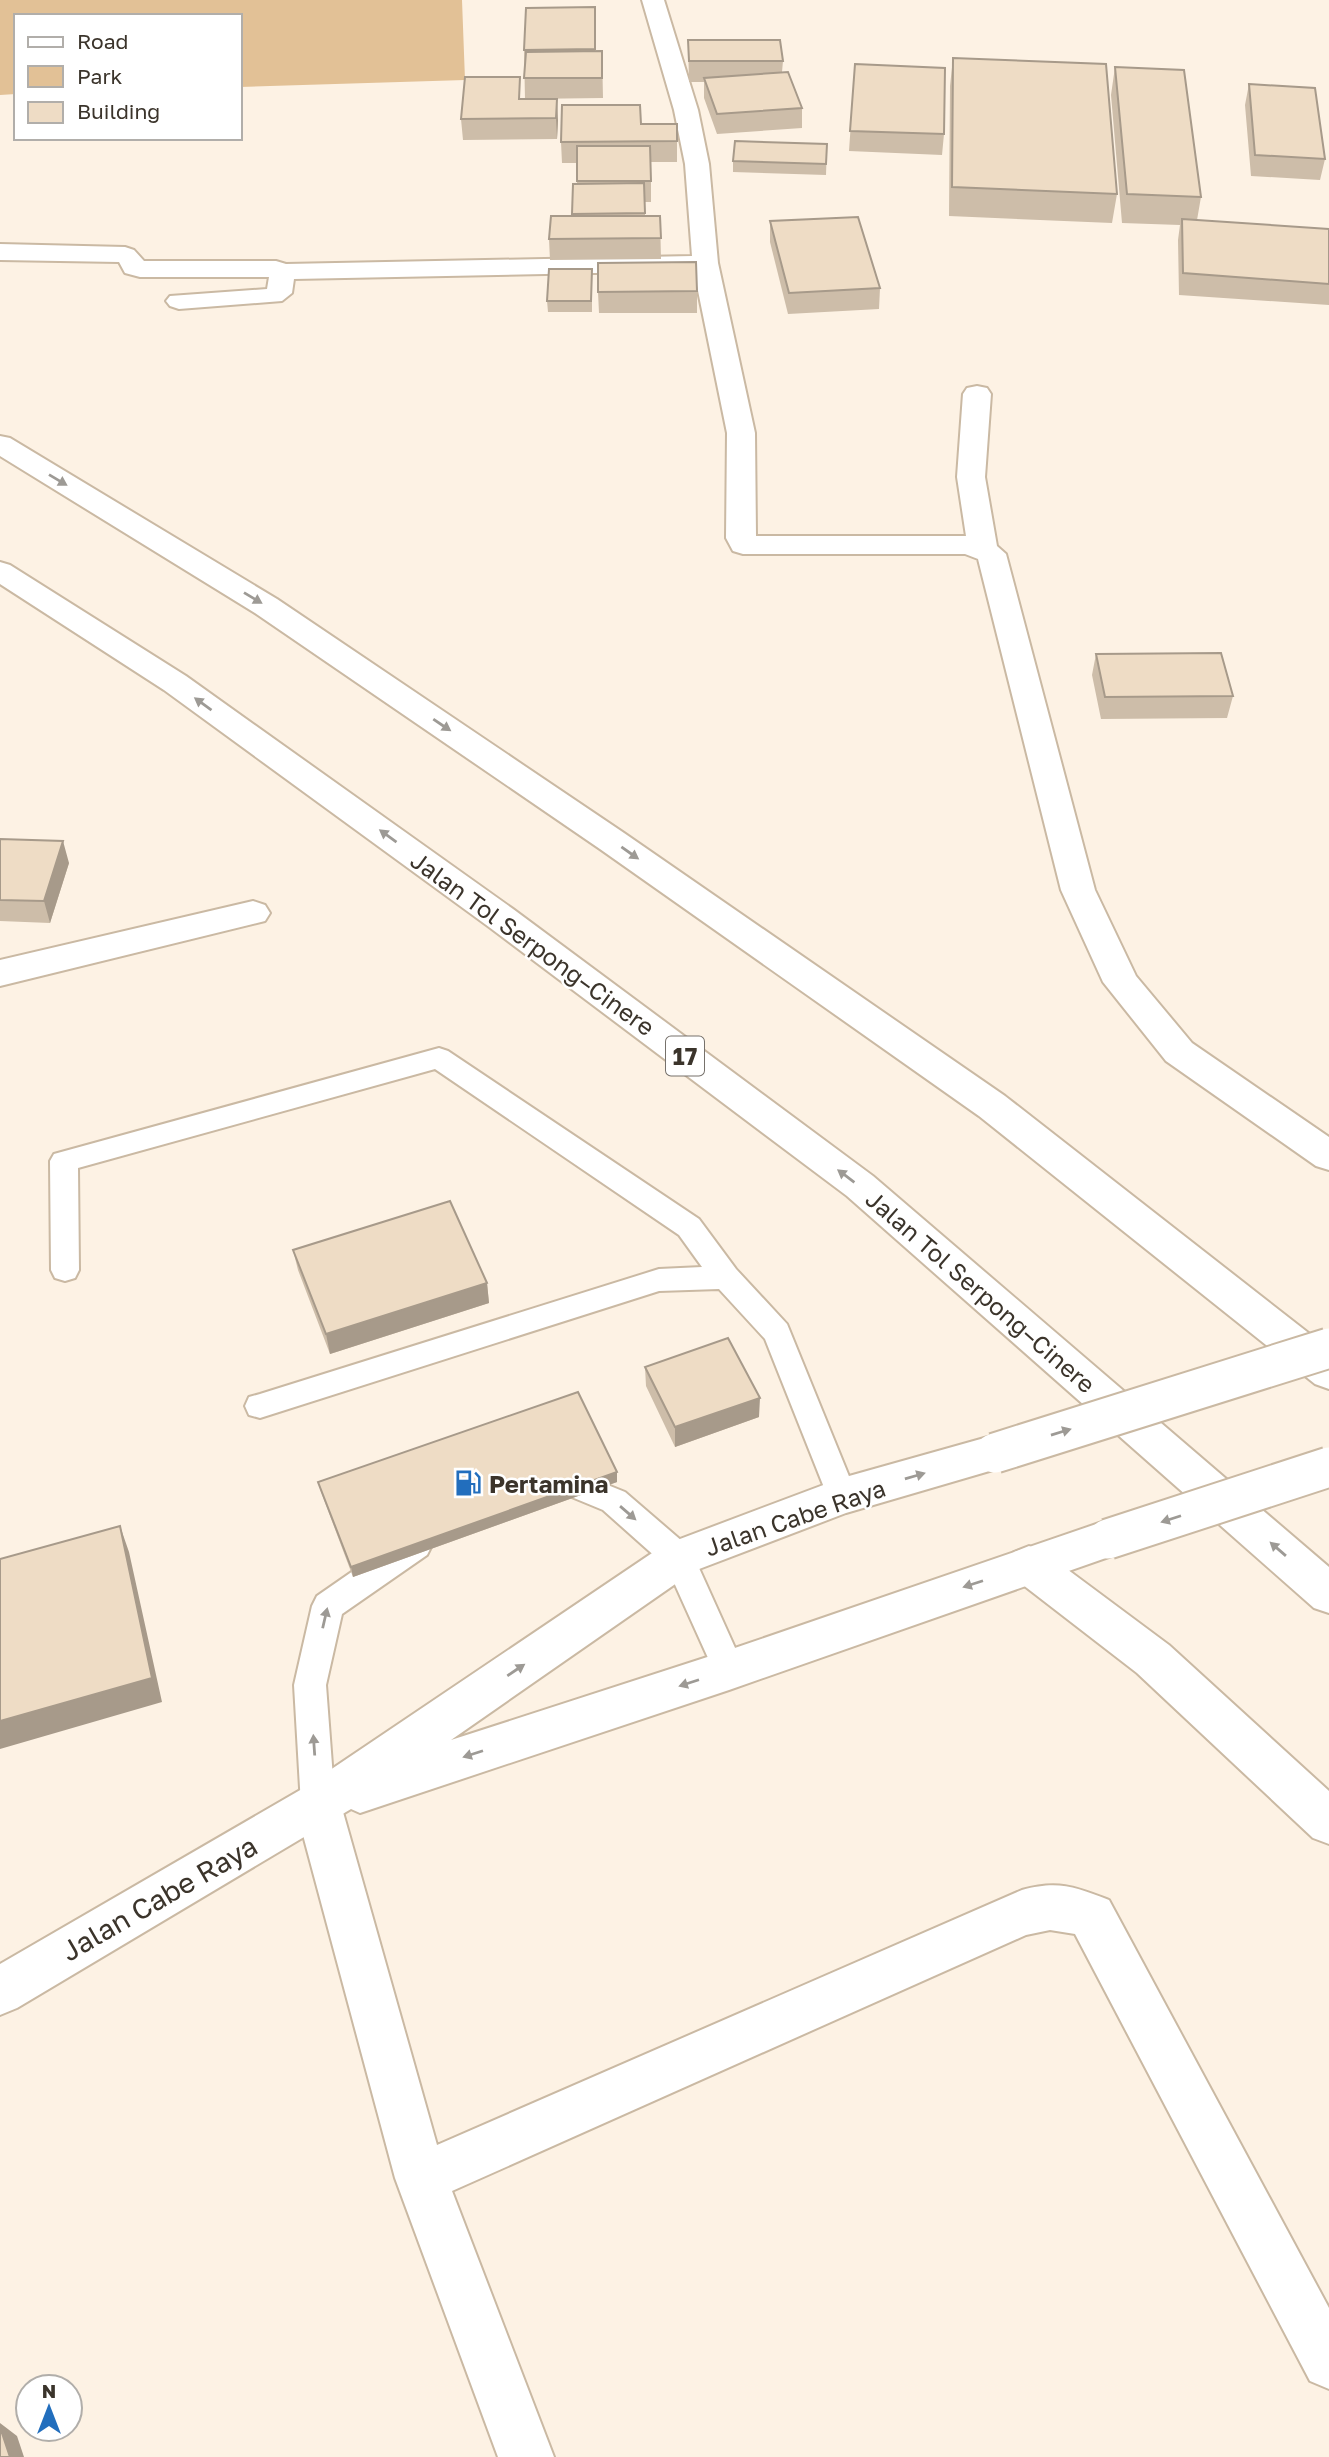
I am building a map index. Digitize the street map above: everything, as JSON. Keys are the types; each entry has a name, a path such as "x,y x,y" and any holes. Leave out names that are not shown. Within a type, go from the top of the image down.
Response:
{"main road":[{"path":"653,0 682,97 697,164 705,263 741,433 743,545 969,545 983,548 991,554 1078,890 1121,982 1179,1052 1329,1156"},
{"path":"0,252 125,256 130,259 134,268 140,269 276,269 282,272 705,263"},
{"path":"179,301 273,296 279,293 282,272"},
{"path":"977,394 971,477 983,548"},
{"path":"0,444 266,606 624,849 992,1106 1329,1372"},
{"name":"Jalan Tol Serpong–Cinere","path":"0,571 175,683 501,918 860,1186 1329,1594"},
{"path":"0,973 253,912"},
{"name":"Jalan Cabe Raya","path":"0,1992 318,1805 680,1558 842,1496 995,1453 1329,1348"},
{"name":"Jalan Cabe Raya","path":"318,1805 729,1670 1108,1539 1329,1467"},
{"path":"1029,1566 1153,1659 1329,1822"},
{"path":"318,1805 421,2178 526,2457"},
{"path":"421,2178 1022,1913 1050,1905 1068,1908 1092,1917 1329,2362"}],"lane":[{"path":"65,1270 64,1161 439,1058 689,1227 726,1278 777,1332 842,1496"},
{"path":"260,1406 659,1280 726,1278"},
{"path":"568,1482 614,1501 680,1558 729,1670"},
{"path":"318,1805 310,1685 328,1606 400,1555 446,1529"}],"green space":[{"path":"0,0 462,0 465,80 242,87 242,14 14,14 14,94 0,95"}],"building":[{"path":"595,7 595,49 524,50 526,8"},
{"path":"688,40 780,40 783,61 689,61"},
{"path":"602,51 602,78 524,78 526,52"},
{"path":"953,58 1106,64 1117,194 952,187"},
{"path":"855,64 945,68 944,134 850,131"},
{"path":"1115,67 1184,70 1201,197 1127,194"},
{"path":"788,72 802,108 717,114 704,78"},
{"path":"465,77 520,77 519,99 557,99 556,118 461,119"},
{"path":"1249,84 1315,88 1325,159 1255,155"},
{"path":"562,105 640,105 641,124 677,124 677,141 561,142"},
{"path":"735,141 827,144 826,164 733,161"},
{"path":"577,146 650,146 651,181 577,181"},
{"path":"644,183 645,213 572,214 573,184"},
{"path":"551,216 660,216 661,238 549,239"},
{"path":"858,217 880,288 789,293 770,221"},
{"path":"1182,219 1329,229 1329,284 1183,273"},
{"path":"696,262 697,291 598,292 598,263"},
{"path":"549,269 592,269 591,301 547,301"},
{"path":"1221,653 1233,696 1105,697 1096,654"},
{"path":"0,839 63,841 44,901 0,900"},
{"path":"450,1201 487,1283 326,1334 293,1250"},
{"path":"728,1338 760,1398 675,1427 645,1367"},
{"path":"578,1392 617,1472 351,1567 318,1482"},
{"path":"120,1526 152,1678 0,1721 0,1559"},
{"path":"0,2427 10,2457 0,2457"}],"place":[{"name":"Pertamina","path":"468,1483"}]}
